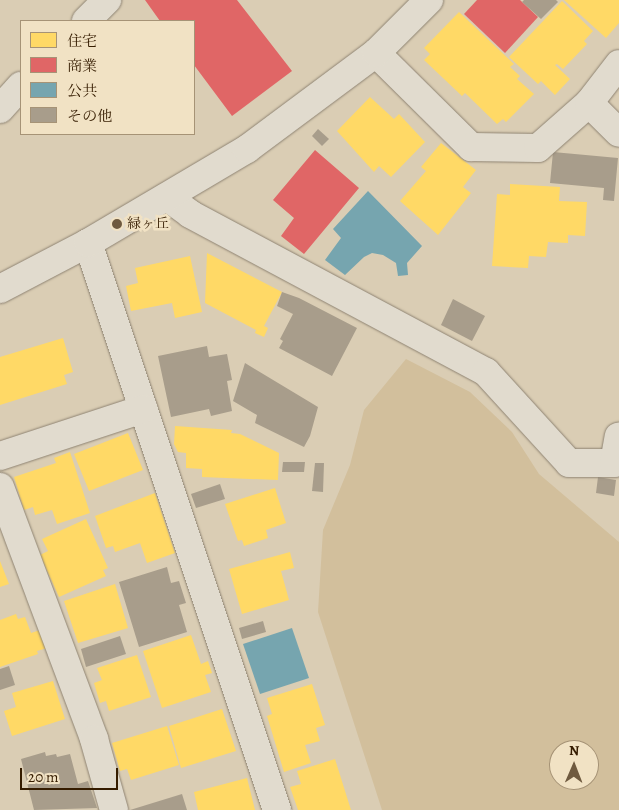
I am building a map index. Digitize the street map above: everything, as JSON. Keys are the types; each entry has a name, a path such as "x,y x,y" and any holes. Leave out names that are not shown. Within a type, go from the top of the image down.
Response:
{"street":[{"path":"87,20 107,0"},
{"path":"0,289 167,197 247,148 376,54 429,0"},
{"path":"376,54 471,146 538,148 589,103 619,64"},
{"path":"0,109 20,87"},
{"path":"589,103 619,133"},
{"path":"167,197 190,214 486,372 569,463 614,464 619,436"},
{"path":"88,242 277,810"},
{"path":"0,456 143,408"},
{"path":"0,487 94,739 114,810"}],"shaded area":[{"path":"406,359 470,392 512,432 539,474 619,542 619,810 382,810 318,612 323,530 350,465 364,410"}],"building: 住宅":[{"path":"564,0 619,0 619,23 606,38"},
{"path":"562,1 593,31 584,41 587,44 563,69 557,64 555,65 570,79 555,95 541,81 538,84 509,57"},
{"path":"459,12 514,64 510,67 520,76 517,79 534,94 506,122 503,119 497,124 465,93 462,96 424,60 430,54 424,48"},
{"path":"370,97 394,119 399,114 425,142 391,177 379,166 374,172 337,131"},
{"path":"441,143 476,170 463,187 471,193 438,235 400,201 426,171 421,167"},
{"path":"510,184 560,187 559,201 587,202 585,236 568,235 568,243 548,242 546,257 529,256 528,268 492,266 497,194 510,195"},
{"path":"207,253 282,292 264,326 268,328 264,337 255,333 256,330 205,303"},
{"path":"190,256 202,312 175,318 172,303 131,311 126,286 138,283 135,268"},
{"path":"63,338 73,372 64,375 67,384 0,405 0,357"},
{"path":"175,426 232,430 231,433 240,434 279,453 278,480 202,477 202,469 186,468 186,453 178,452 174,444"},
{"path":"128,433 143,470 89,491 74,454"},
{"path":"70,452 90,513 57,524 52,510 35,515 33,507 24,510 14,477 56,463 54,458"},
{"path":"275,488 286,523 266,530 268,538 244,546 242,540 238,541 225,504"},
{"path":"155,493 175,553 147,563 140,543 115,552 113,546 106,548 95,516"},
{"path":"86,519 108,568 103,570 106,576 59,597 40,555 48,551 42,539"},
{"path":"290,552 294,568 281,571 289,600 242,614 229,569"},
{"path":"0,561 9,584 0,587"},
{"path":"115,584 128,628 78,643 64,601"},
{"path":"16,614 18,619 25,617 31,633 40,630 47,648 37,651 38,654 0,667 0,620"},
{"path":"191,635 201,664 208,661 212,673 205,675 211,692 162,708 143,651"},
{"path":"137,655 151,697 109,711 106,701 100,703 94,683 102,680 97,668"},
{"path":"53,681 65,719 12,736 4,711 16,707 12,693"},
{"path":"312,684 325,725 316,728 320,741 305,745 311,763 284,772 267,716 272,714 267,698"},
{"path":"222,709 236,751 181,768 169,726"},
{"path":"167,726 179,765 131,780 127,769 120,771 112,743"},
{"path":"335,759 351,810 298,810 290,787 301,784 297,771"},
{"path":"247,778 255,810 198,810 194,792"}],"building: 商業":[{"path":"145,0 237,0 292,71 232,116 195,66 195,20 159,20"},
{"path":"477,0 520,0 538,17 505,53 464,14"},
{"path":"315,150 359,188 304,254 281,236 294,218 273,200"}],"building: 公共":[{"path":"368,191 422,246 407,263 408,275 398,276 396,263 383,255 372,253 364,257 345,275 325,260 341,238 333,229"},
{"path":"292,628 309,678 260,694 243,644"}],"building: その他":[{"path":"524,0 556,0 558,2 541,19 522,2"},
{"path":"318,129 329,139 322,146 312,136"},
{"path":"553,152 618,158 614,201 603,200 604,188 550,183"},
{"path":"282,292 299,298 357,328 332,376 279,348 283,341 280,339 293,314 277,306"},
{"path":"453,299 485,316 472,341 441,325"},
{"path":"207,346 209,357 227,354 232,380 227,381 232,411 211,416 209,409 171,417 158,356"},
{"path":"245,363 318,407 310,436 304,447 255,423 257,415 233,401"},
{"path":"283,462 305,462 304,472 282,472"},
{"path":"315,463 324,463 323,492 312,491"},
{"path":"598,477 616,480 614,496 596,493"},
{"path":"220,484 225,499 196,508 191,494"},
{"path":"167,567 171,583 179,581 186,603 179,605 187,632 139,647 119,582"},
{"path":"263,621 266,632 242,639 239,628"},
{"path":"120,636 126,654 86,667 81,649"},
{"path":"9,666 15,685 0,690 0,669"},
{"path":"45,752 46,756 56,754 57,757 70,754 78,784 88,781 97,808 34,810 21,759"},
{"path":"182,794 187,810 130,810"}],"place":[{"name":"緑ヶ丘","path":"117,224"}]}
